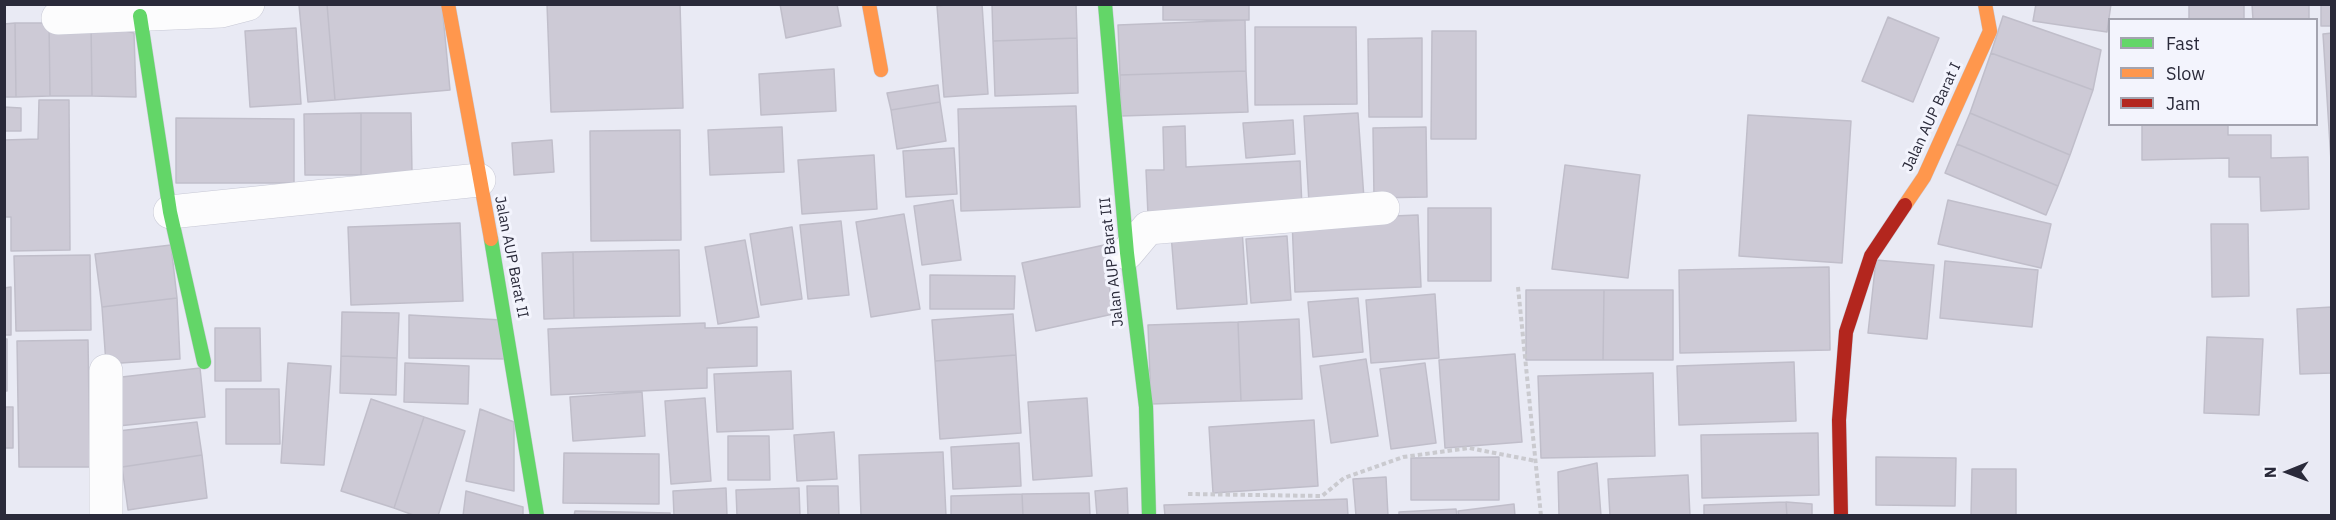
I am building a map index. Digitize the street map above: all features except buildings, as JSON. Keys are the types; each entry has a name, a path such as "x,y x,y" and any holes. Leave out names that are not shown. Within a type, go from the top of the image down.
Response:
{"street":[{"path":"58,18 221,10 248,4"},
{"name":"Jalan AUP Barat II","path":"448,4 479,180 496,261 537,516"},
{"path":"869,4 881,70"},
{"name":"Jalan AUP Barat III","path":"1105,4 1127,253 1146,407 1149,516"},
{"name":"Jalan AUP Barat I","path":"1841,516 1839,420 1846,332 1871,256 1924,177 1989,31 1985,4"},
{"path":"140,15 170,212 204,362"},
{"path":"170,212 479,180"},
{"path":"1127,253 1148,228 1383,208"},
{"path":"106,370 106,516"}],"path":[{"path":"1518,287 1541,516"},
{"path":"1148,493 1322,496 1344,477 1403,457 1469,448 1536,461"}],"traffic: fast":[{"path":"1105,4 1127,253 1146,407 1149,516"},
{"path":"140,16 170,212 204,362"},
{"path":"491,239 537,516"}],"traffic: slow":[{"path":"448,4 491,239"},
{"path":"869,4 881,70"},
{"path":"1905,205 1924,177 1990,31 1985,4"}],"traffic: jam":[{"path":"1841,516 1839,420 1846,332 1871,256 1905,205"}]}
